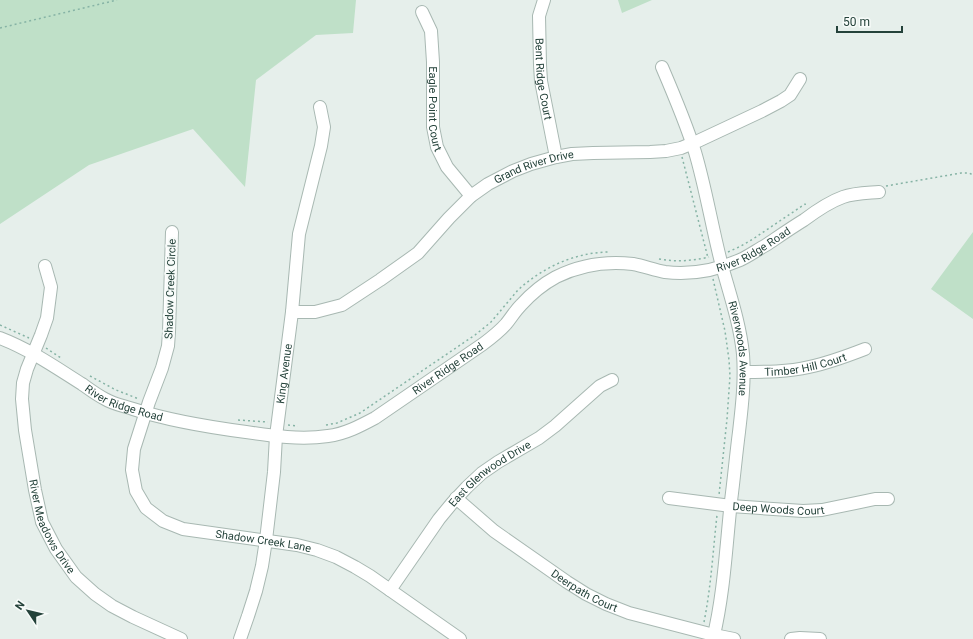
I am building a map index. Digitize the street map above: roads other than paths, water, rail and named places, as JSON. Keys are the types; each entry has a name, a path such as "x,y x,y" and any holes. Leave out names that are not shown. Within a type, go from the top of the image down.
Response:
{"street":[{"name":"Bent Ridge Court","path":"544,0 539,16 541,80 556,157"},
{"name":"Eagle Point Court","path":"422,12 431,31 433,62 433,127 438,147 447,167 471,196"},
{"name":"Riverwoods Avenue","path":"662,67 692,144 740,332 743,353 744,372 742,400 723,585 713,637"},
{"name":"Grand River Drive","path":"292,312 315,312 342,305 418,253 471,196 488,184 513,171 531,164 572,154 650,152 681,148 762,112 781,101 790,95 800,79"},
{"name":"King Avenue","path":"240,639 256,591 266,540 274,472 276,436 292,312 299,234 322,146 324,127 320,108"},
{"name":"River Ridge Road","path":"0,338 33,354 105,399 145,413 196,425 276,436 313,438 328,436 345,432 375,418 494,336 530,295 543,285 572,270 603,263 634,264 664,272 694,272 722,266 752,254 822,207 843,197 879,192"},
{"name":"Shadow Creek Circle","path":"145,413 162,368 168,346 172,232"},
{"name":"River Meadows Drive","path":"45,266 51,287 47,318 27,369 23,383 22,399 34,490 42,522 56,549 76,577 95,594 112,606 133,617 181,639"},
{"name":"Timber Hill Court","path":"744,372 808,368 866,349"},
{"name":"East Glenwood Drive","path":"390,590 439,519 467,487 482,473 498,462 539,438 556,426 600,386 612,380"},
{"name":"Shadow Creek Lane","path":"145,413 134,449 132,470 136,491 146,508 163,521 183,528 297,545 336,557 355,567 390,590 460,639"},
{"name":"Deerpath Court","path":"456,498 494,530 586,594 629,613 713,637 734,639"},
{"name":"Deep Woods Court","path":"669,498 731,506 803,511 822,510 876,499 888,499"},
{"path":"791,639 820,639"}]}
